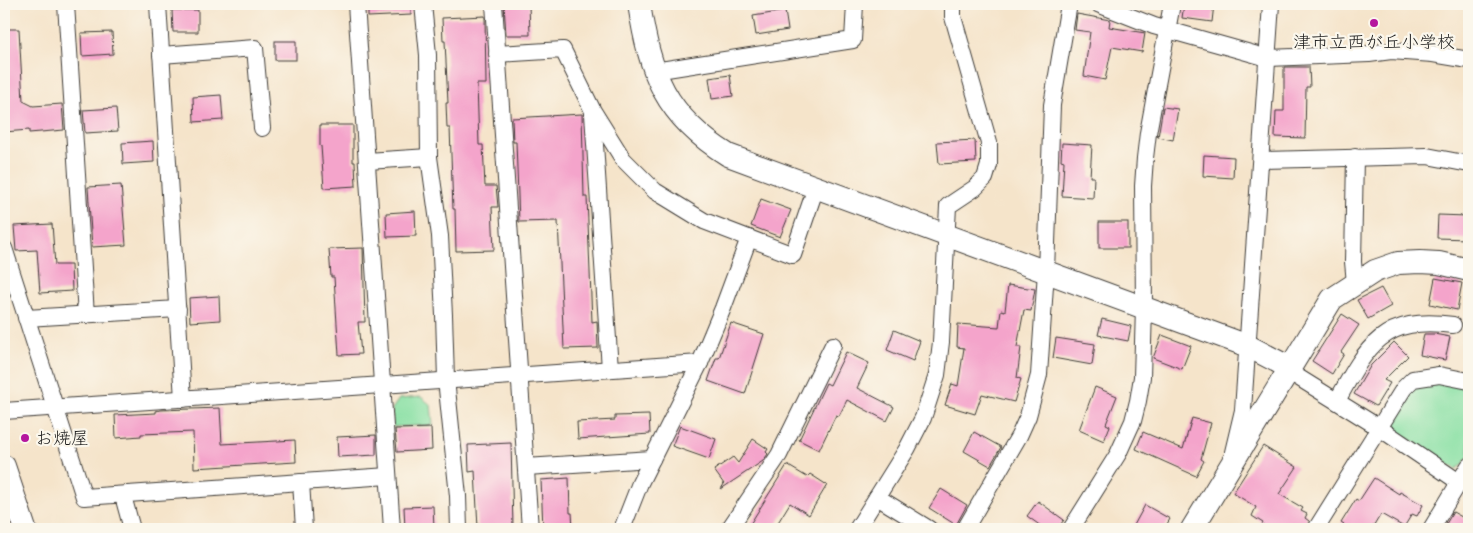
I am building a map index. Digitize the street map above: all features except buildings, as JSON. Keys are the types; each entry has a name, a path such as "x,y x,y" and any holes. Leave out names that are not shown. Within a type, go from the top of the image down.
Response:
{"street":[{"path":"66,4 86,315"},
{"path":"158,4 183,399"},
{"path":"356,4 392,529"},
{"path":"423,4 428,55 429,157 440,236 446,380 458,496 459,529"},
{"path":"494,4 530,529"},
{"path":"639,4 644,36 654,71 662,90 688,125 713,145 728,154 1248,346 1289,370 1464,483"},
{"path":"654,71 854,40 855,4"},
{"path":"858,529 923,418 937,375 943,324 948,206 975,188 985,178 989,165 989,143 953,17 953,4"},
{"path":"965,529 1012,450 1028,416 1035,393 1040,367 1046,272 1052,105 1070,4"},
{"path":"1098,4 1166,29 1268,58 1369,54 1391,51 1433,54 1469,60"},
{"path":"1071,529 1115,459 1133,421 1138,402 1142,378 1144,308 1143,186 1145,158 1166,29 1172,4"},
{"path":"1229,469 1243,410 1262,160 1271,4"},
{"path":"161,55 255,48 262,128"},
{"path":"498,54 563,50 593,110 623,159 655,191 704,221 793,255 816,187"},
{"path":"593,110 610,369"},
{"path":"1262,160 1427,156 1469,164"},
{"path":"367,161 429,157"},
{"path":"1355,157 1353,262 1355,283"},
{"path":"622,529 640,483 700,363 723,308 748,238"},
{"path":"4,248 84,497 123,496 388,476"},
{"path":"1192,529 1332,299 1375,271 1398,263 1439,263 1469,270"},
{"path":"26,318 178,309"},
{"path":"1336,402 1356,365 1378,340 1407,324 1433,322 1453,325"},
{"path":"729,529 779,455 834,345"},
{"path":"4,411 700,363"},
{"path":"1316,529 1404,388 1413,380 1439,375 1469,381"},
{"path":"526,466 652,459"},
{"path":"4,466 26,529"},
{"path":"1431,529 1464,483 1469,466"},
{"path":"301,482 304,529"},
{"path":"123,496 132,529"},
{"path":"877,497 929,529"}],"green space":[{"path":"1440,382 1469,388 1469,455 1463,465 1456,469 1391,428 1391,418 1417,385"},
{"path":"421,397 431,405 433,425 393,427 392,409 399,399"}],"place":[{"name":"津市立西が丘小学校","path":"1374,23"},
{"name":"お焼屋","path":"25,438"}]}
